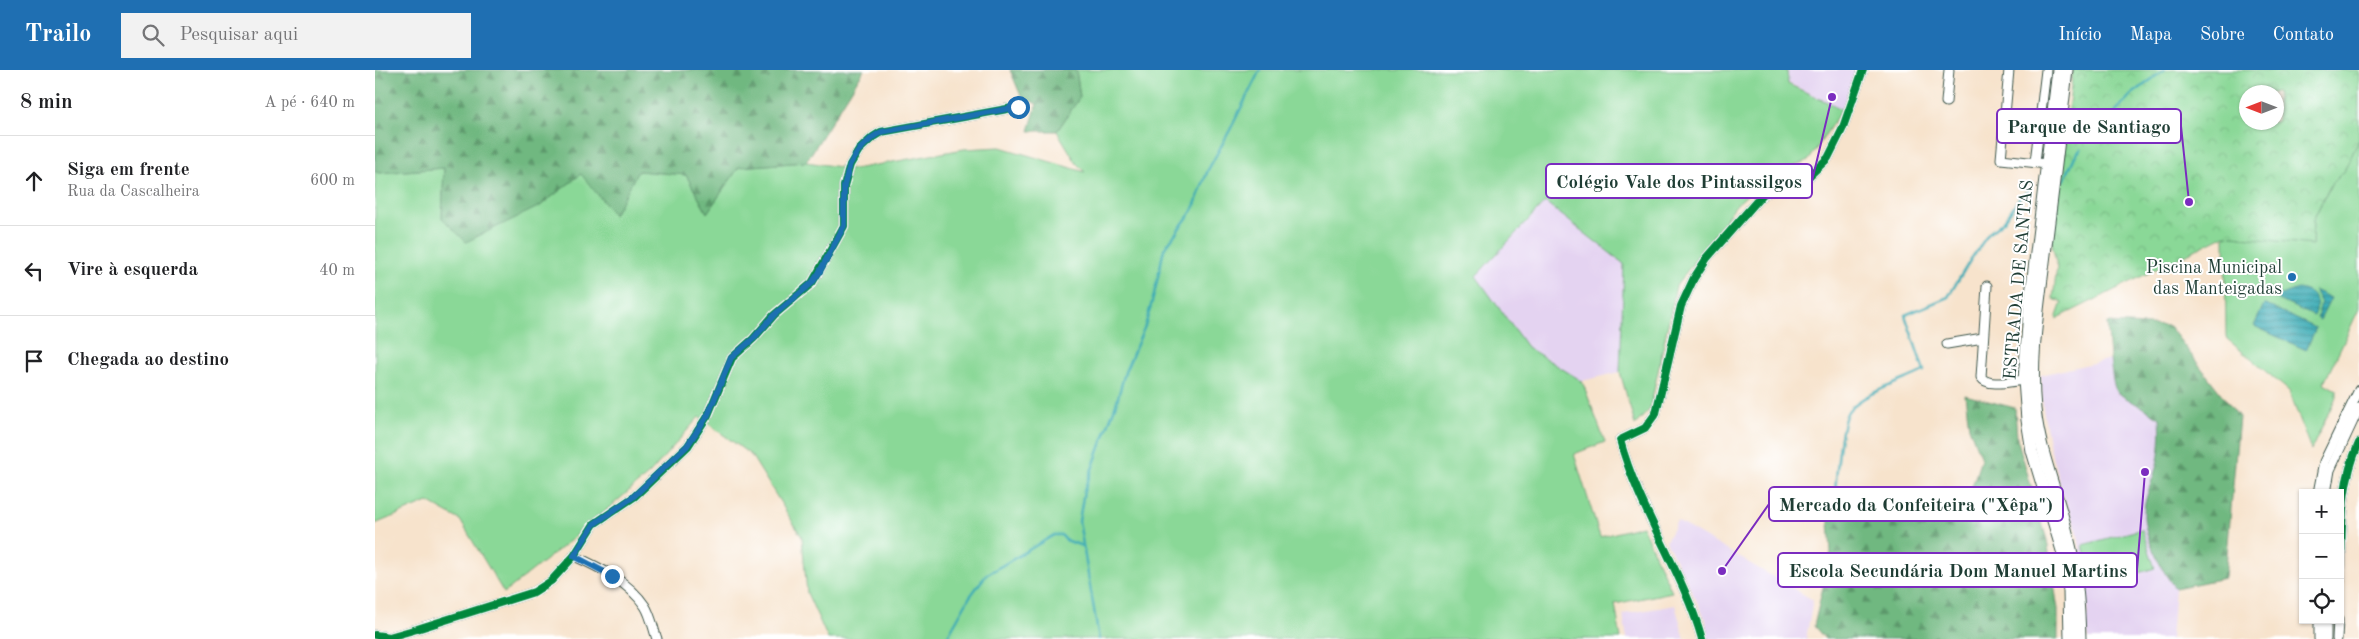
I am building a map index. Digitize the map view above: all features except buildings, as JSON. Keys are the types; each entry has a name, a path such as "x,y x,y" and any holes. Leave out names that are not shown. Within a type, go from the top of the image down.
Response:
{"main road":[{"name":"ESTRADA DE SANTAS","path":"2058,70 2041,163 2024,380 2032,451 2063,554 2078,637"},
{"name":"ESTRADA DE SANTAS","path":"2067,70 2036,332 2034,388 2037,426 2045,463 2062,514 2073,559 2078,637"}],"street":[{"path":"1702,639 1696,617 1637,492 1620,440 1645,428 1656,413 1681,306 1694,278 1713,251 1763,194 1808,176 1828,158 1842,130 1863,70"},
{"path":"1946,102 1949,70"},
{"path":"2009,70 2001,159 2041,163 2047,70"},
{"path":"375,635 389,637 534,592 551,581 574,556 594,524 633,497 687,446 708,415 731,358 753,339 774,315 812,283 844,226 844,186 850,164 866,143 881,132 1018,107"},
{"path":"1987,286 1981,373 1983,379 1990,382 2024,380"},
{"path":"1947,344 1983,338"},
{"path":"2319,489 2325,462 2359,390"},
{"path":"2327,489 2333,464 2359,408"},
{"path":"2340,579 2342,504 2347,477 2359,443"},
{"path":"574,556 612,576 632,591 645,607 657,639"},
{"path":"2319,624 2319,639"},
{"path":"2326,624 2326,639"},
{"path":"2337,639 2338,624"}],"shaded area":[{"path":"1787,70 1859,70 1842,109 1788,83"},
{"path":"1545,202 1624,264 1620,372 1582,381 1527,347 1476,276"},
{"path":"2107,323 2169,326 2239,417 2225,578 2175,588 2171,639 2089,639 2087,631 2087,591 2077,529 2063,496 2050,448 2043,408 2041,375 2111,359"},
{"path":"1677,521 1813,600 1806,639 1707,639 1706,620 1666,541"},
{"path":"1675,605 1685,639 1627,639 1623,614"}],"green space":[{"path":"375,70 864,70 806,162 739,167 707,213 686,175 638,171 614,215 581,174 540,206 466,242 442,218 444,168 379,173 375,171"},
{"path":"1010,70 1076,70 1080,97 1057,131 1029,131 1037,104 1021,96"},
{"path":"1076,70 1787,70 1788,84 1842,109 1809,160 1766,178 1736,205 1676,286 1650,409 1635,425 1620,372 1624,264 1545,202 1476,276 1527,347 1582,381 1605,442 1574,454 1600,537 1642,526 1672,592 1615,604 1621,639 828,639 807,593 802,537 751,455 699,417 650,473 576,536 504,593 460,520 428,502 375,524 375,171 379,173 444,168 442,218 540,206 581,174 638,171 686,175 707,213 739,167 806,162 854,169 964,149 1000,147 1085,172 1077,164 1057,131 1080,97"},
{"path":"2073,70 2359,70 2359,140 2344,171 2330,185 2313,220 2312,245 2225,235 2056,319 2062,302 2053,299 2057,266 2052,244"},
{"name":"Piscina Municipal das Manteigadas","path":"2359,140 2359,309 2324,383 2336,390 2336,397 2311,450 2289,391 2226,338 2225,235 2312,244 2313,220 2331,184 2344,171"},
{"path":"2107,323 2169,326 2239,417 2225,578 2175,588 2154,552 2147,532 2144,508 2159,455 2160,418 2116,392 2111,366"},
{"path":"1965,395 2015,408 2017,438 2047,540 2058,609 2058,639 1825,639 1814,626 1831,552 1828,508 1889,520 1933,523 1965,508 1981,459 1969,427"},
{"path":"2142,529 2155,568 2093,586 2083,545"}],"water":[{"path":"2298,289 2308,292 2315,298 2317,306 2314,316 2267,295 2268,292 2281,295"},
{"path":"2314,290 2331,298 2320,320 2317,318 2321,303"},
{"path":"2264,304 2316,328 2306,350 2254,326"}],"waterway":[{"path":"1099,639 1079,521 1084,491 1117,401 1125,372 1145,326 1164,249 1193,210 1208,170 1260,70"},
{"path":"2091,137 2131,95 2164,70"},
{"path":"2064,181 2075,156 2081,149"},
{"path":"1835,502 1843,426 1849,410 1864,398 1924,371 1905,315 1948,297 1989,233 2004,221 2020,197 2030,190"},
{"path":"946,639 969,598 986,575 1054,535 1061,535 1066,540 1082,546"}],"cycle path":[{"path":"1702,639 1684,589 1638,491 1620,440 1645,428 1656,413 1681,306 1694,278 1707,258 1763,194 1808,177 1828,158 1842,130 1863,70"},
{"path":"375,635 389,637 417,629 534,592 551,581 574,556 594,524 634,497 688,446 708,415 732,358 753,339 774,315 812,283 844,226 844,186 850,165 859,150 881,132 1018,107"},
{"path":"2340,579 2345,494 2352,460 2359,443"}],"place":[{"name":"Colégio Vale dos Pintassilgos","path":"1832,97"},
{"name":"Parque de Santiago","path":"2189,202"},
{"name":"Piscina Municipal das Manteigadas","path":"2292,277"},
{"name":"Escola Secundária Dom Manuel Martins","path":"2145,472"},
{"name":"Mercado da Confeiteira (\"Xêpa\")","path":"1722,571"}],"route":[{"path":"612,576 587,561 574,556 594,524 633,497 687,446 708,415 731,358 767,325 774,315 812,283 844,226 846,212 844,186 850,164 859,150 881,132 1018,107"}]}
